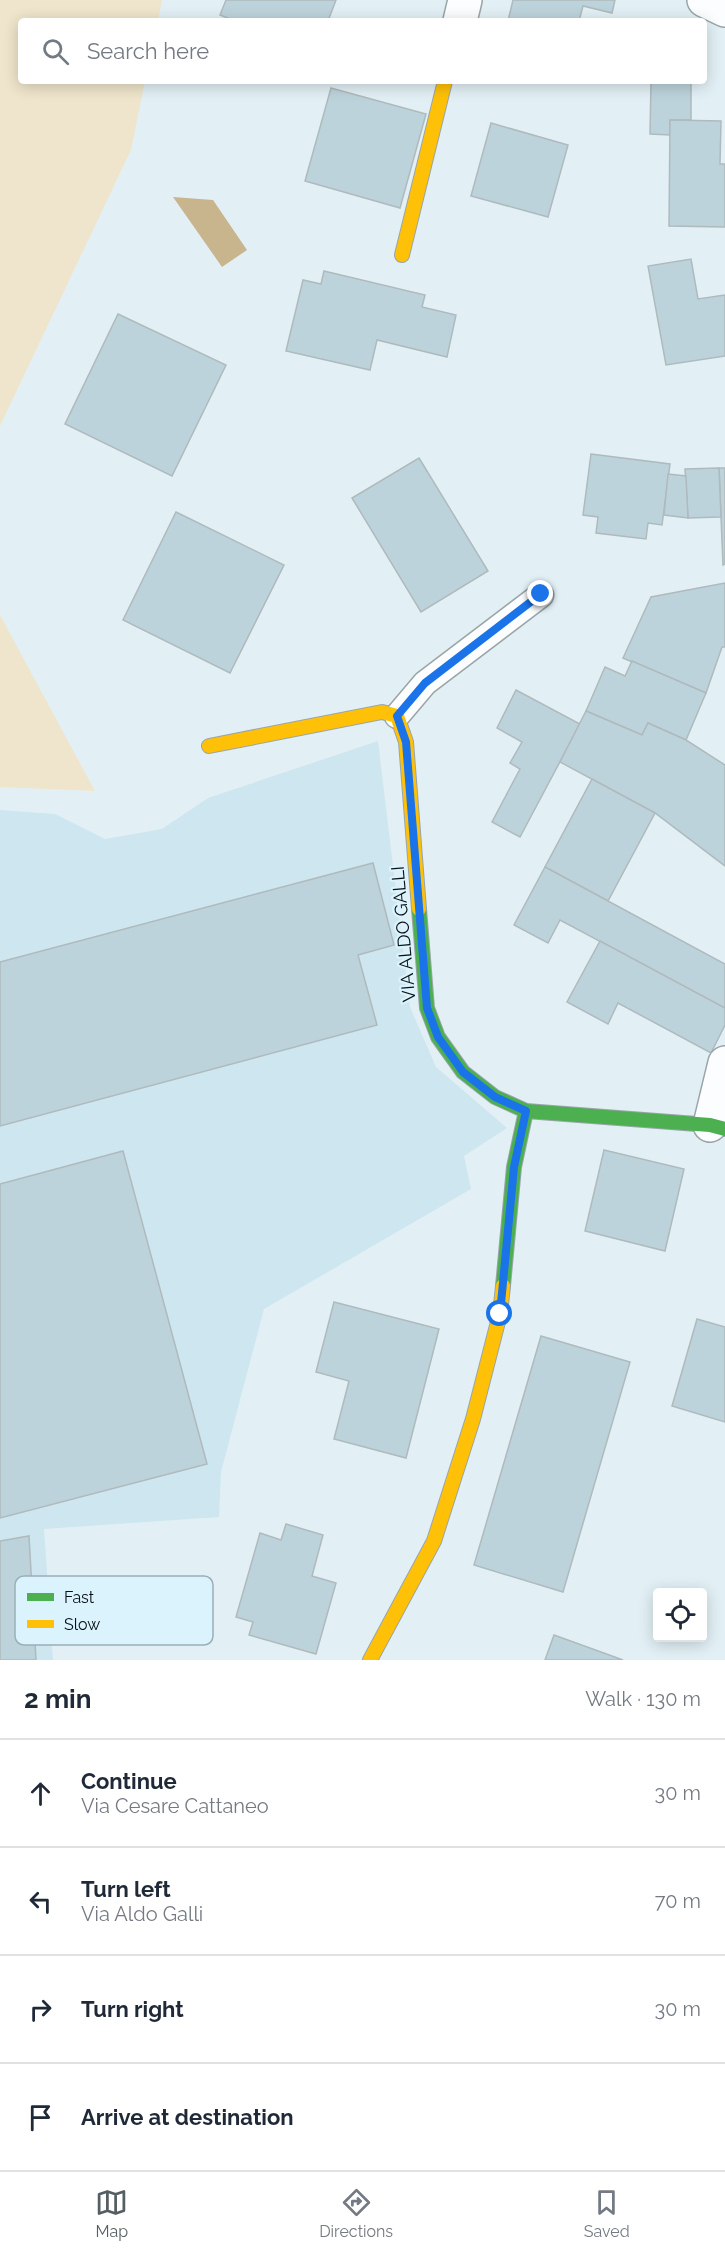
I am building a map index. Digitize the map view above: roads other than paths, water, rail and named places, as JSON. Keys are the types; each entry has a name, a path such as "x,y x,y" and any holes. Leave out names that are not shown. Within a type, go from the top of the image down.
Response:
{"street":[{"path":"461,18 465,0"},
{"path":"704,0 725,10"},
{"path":"402,255 444,84"},
{"path":"209,746 382,712 397,716"},
{"name":"VIA ALDO GALLI","path":"397,716 406,742 427,1008 438,1037 463,1072 495,1097 526,1111 718,1127"},
{"path":"718,1127 725,1063"},
{"path":"370,1660 434,1541 474,1419 500,1314 514,1167 526,1111"}],"lane":[{"path":"397,716 425,683 541,594"}]}
